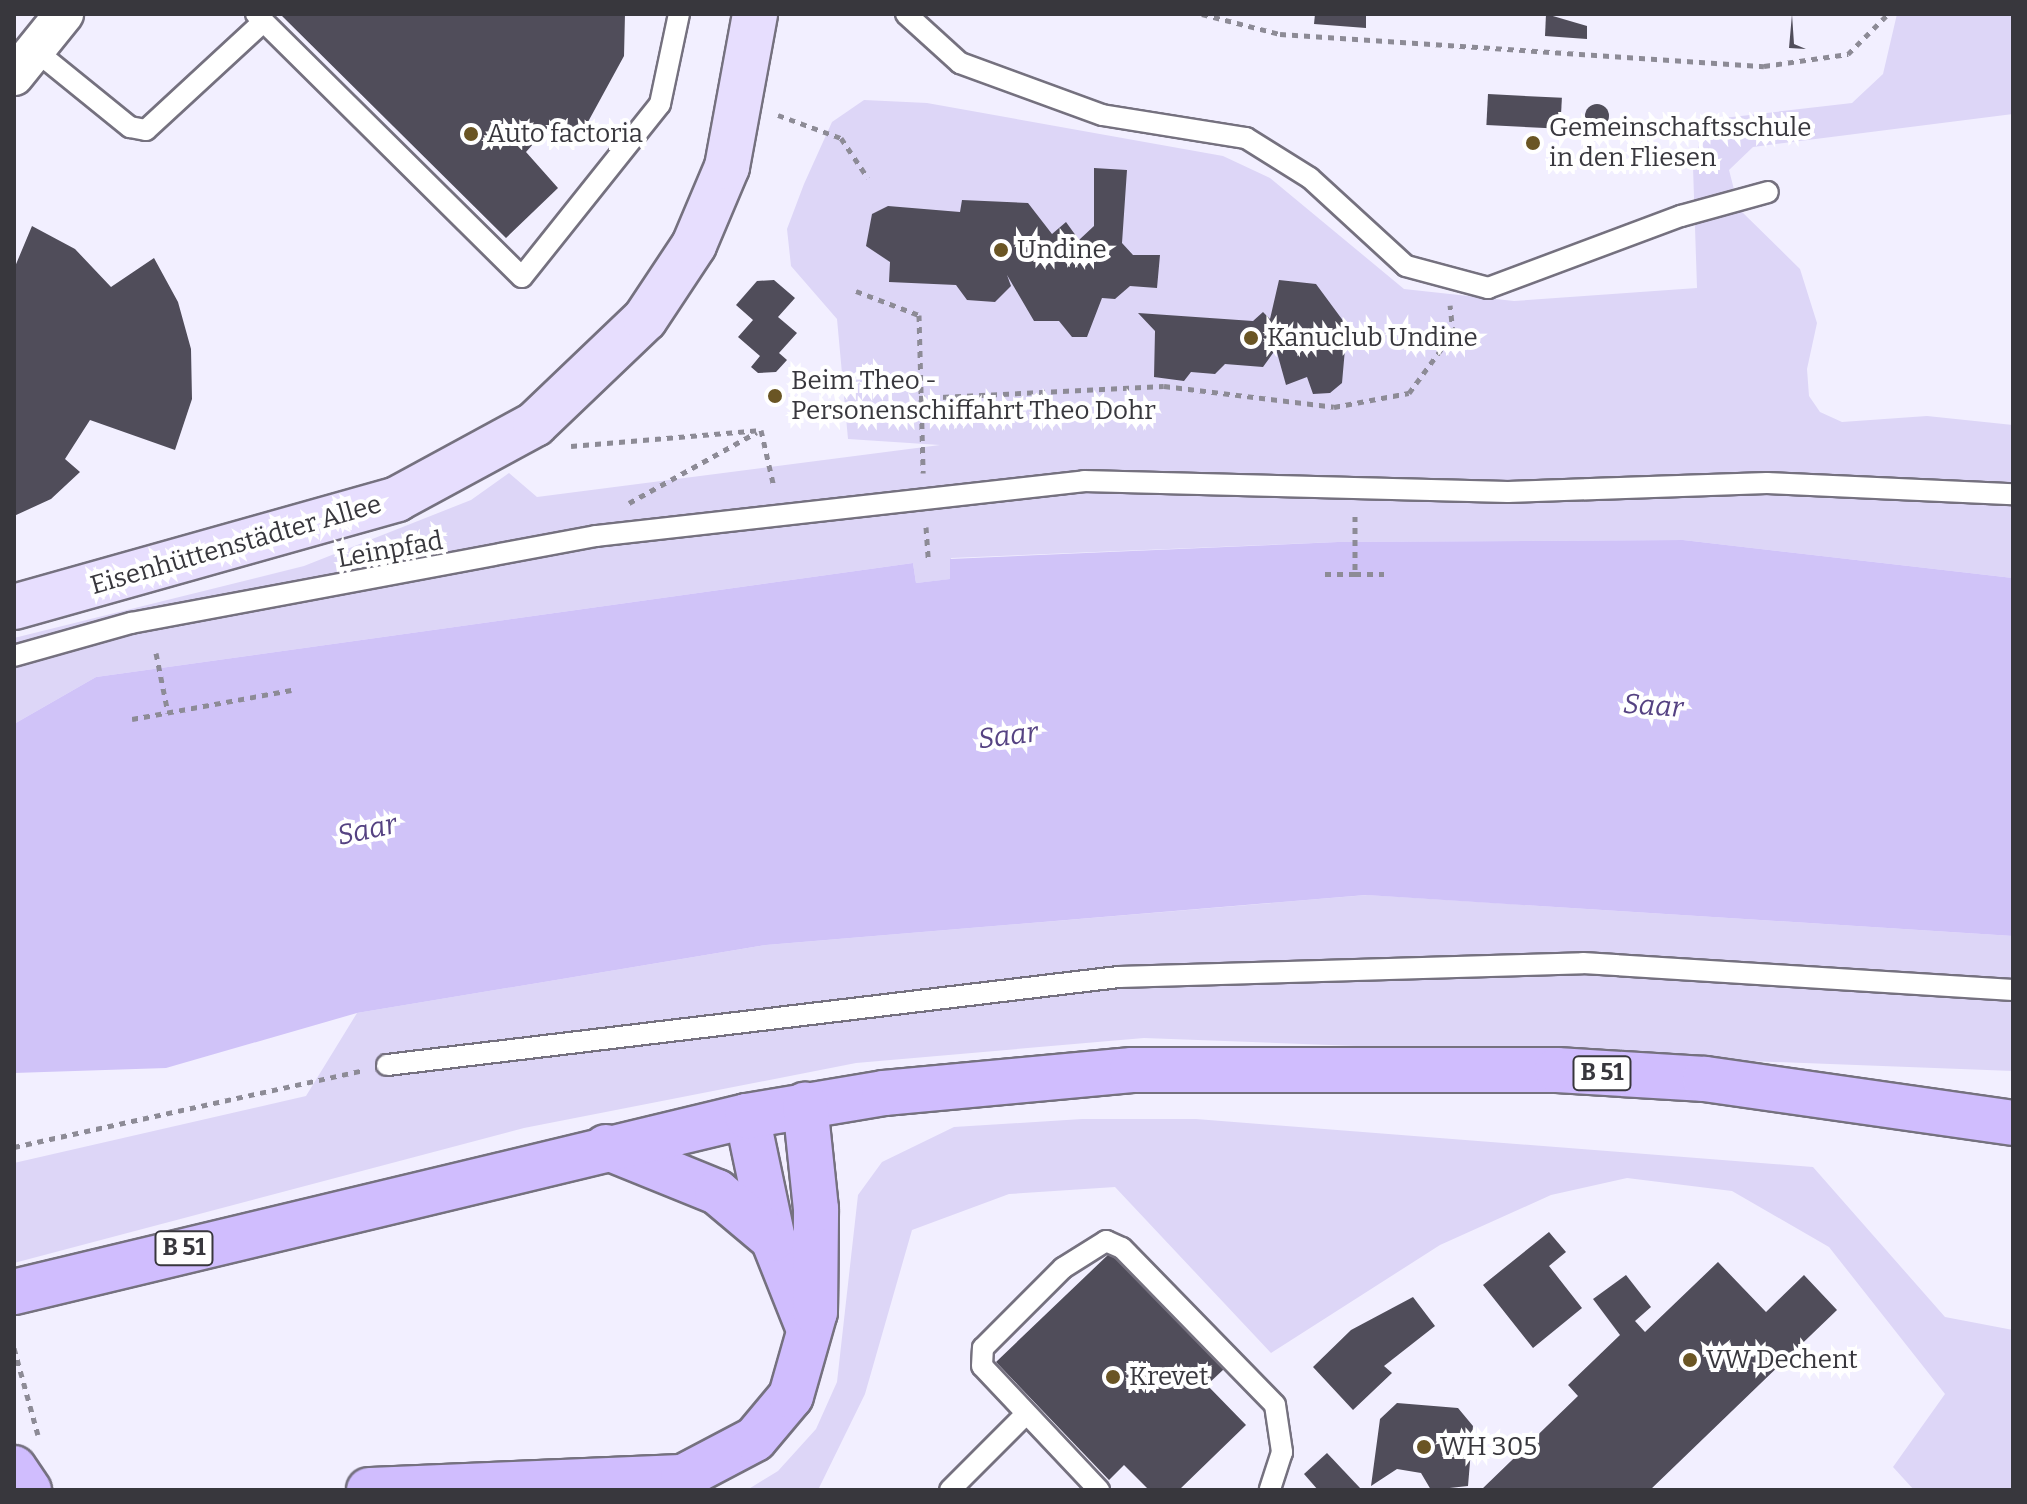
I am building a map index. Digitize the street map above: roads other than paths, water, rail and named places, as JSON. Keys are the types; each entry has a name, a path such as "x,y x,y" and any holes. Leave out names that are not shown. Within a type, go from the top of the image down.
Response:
{"main road":[{"name":"B 51","path":"14,1292 606,1147 747,1116 805,1105 1132,1070 1373,1066 1705,1079 2013,1123"},
{"path":"369,1490 683,1477 755,1439 791,1396 809,1335 819,1281 805,1105"},
{"path":"747,1116 773,1239 801,1297 809,1335"},
{"path":"606,1147 717,1192 773,1239"},
{"path":"22,1460 29,1490"}],"street":[{"path":"25,63 64,14"},
{"name":"Eisenhüttenstädter Allee","path":"14,607 397,499 535,424 645,319 694,245 727,167 755,14"},
{"path":"19,1490 22,1460"}],"lane":[{"path":"25,63 130,127 146,130 259,18 522,277 660,104 679,14"},
{"path":"906,14 960,63 1102,115 1246,138 1310,178 1406,266 1488,288 1681,216 1768,192"},
{"name":"Leinpfad","path":"14,656 131,623 596,536 1084,481 1508,492 1767,483 2013,494"},
{"path":"387,1065 1119,977 1583,963 2013,990"},
{"path":"1087,1486 982,1366 983,1348 1074,1258 1106,1241 1122,1248 1275,1405 1282,1452 1270,1490"},
{"path":"950,1490 1025,1415"}],"water":[{"name":"Saar","path":"1683,540 2013,578 2013,936 1366,895 766,945 357,1013 166,1068 14,1073 14,724 96,677 913,563 916,583 950,579 950,559 1338,542"}],"place":[{"name":"Auto factoria","path":"471,134"},
{"name":"Gemeinschaftsschule in den Fliesen","path":"1533,143"},
{"name":"Undine","path":"1001,250"},
{"name":"Kanuclub Undine","path":"1251,338"},
{"name":"Beim Theo - Personenschiffahrt Theo Dohr","path":"775,396"},
{"name":"VW Dechent","path":"1690,1360"},
{"name":"Krevet","path":"1113,1377"},
{"name":"WH 305","path":"1424,1447"}]}
